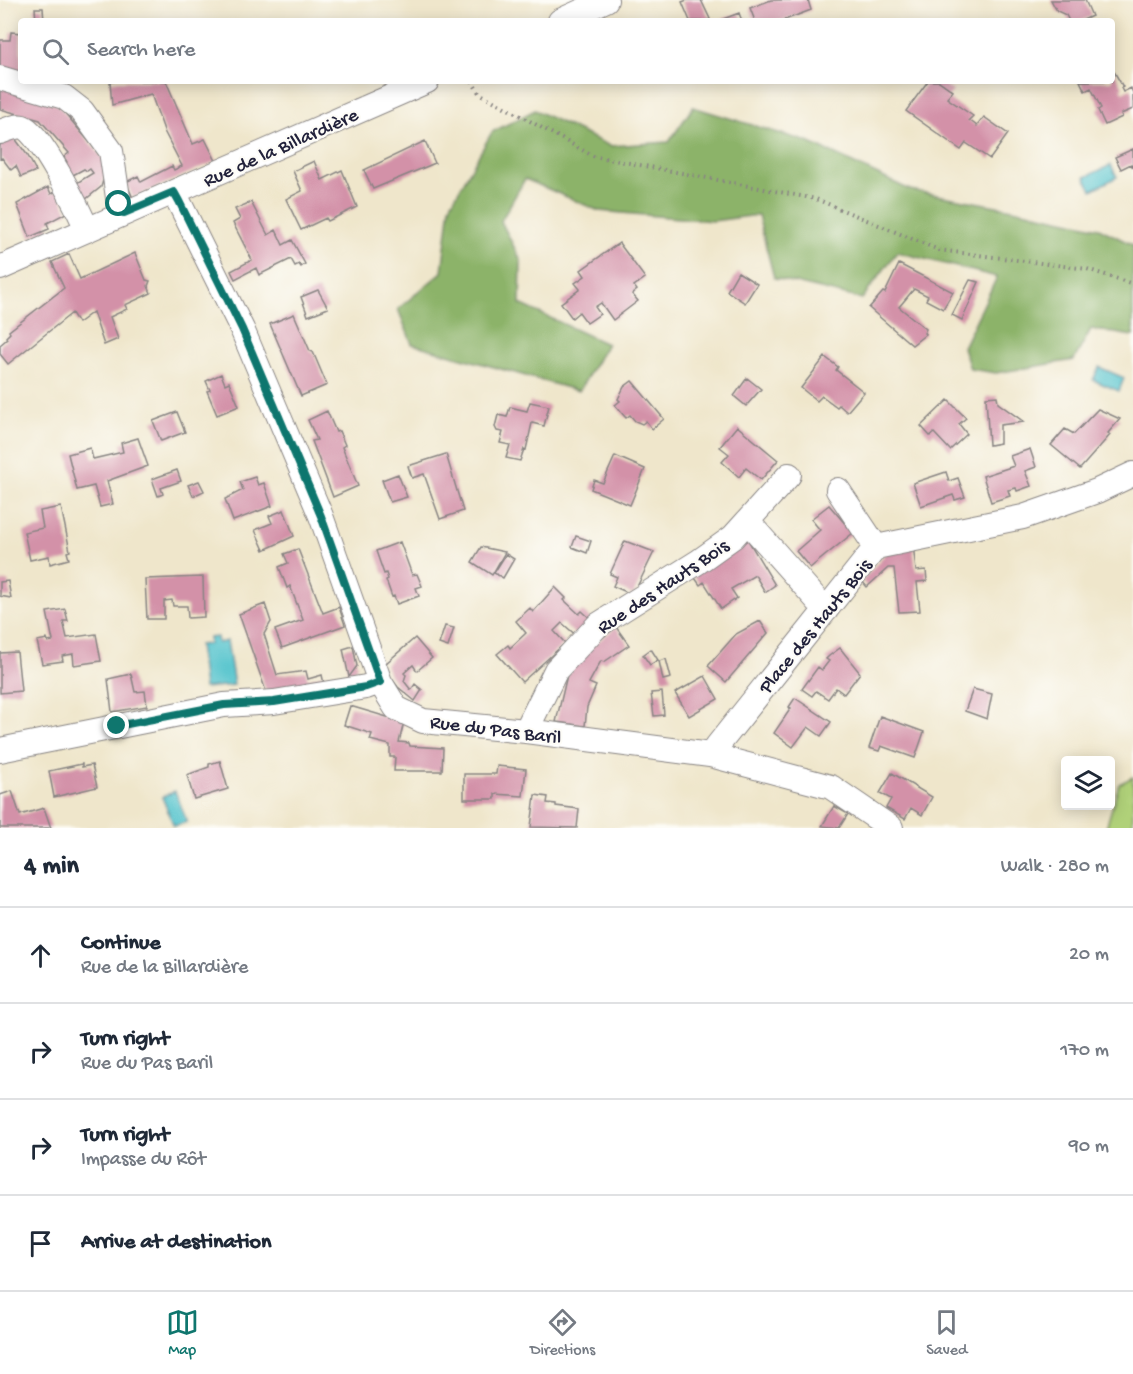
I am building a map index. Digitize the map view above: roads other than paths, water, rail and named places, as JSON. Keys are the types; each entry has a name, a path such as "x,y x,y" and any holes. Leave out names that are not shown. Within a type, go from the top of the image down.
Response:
{"street":[{"path":"567,18 606,0"},
{"path":"0,78 18,83"},
{"path":"20,84 64,97 82,111 111,150 119,204 124,213"},
{"name":"Rue de la Billardière","path":"0,268 421,84"},
{"path":"0,132 25,127 35,137 77,205 87,230"},
{"name":"Rue du Pas Baril","path":"174,192 242,329 321,516 380,682 396,708 423,721 526,731 710,755 831,787 891,828"},
{"path":"876,547 1023,517 1097,491 1133,474"},
{"name":"Rue des Hauts Bois","path":"526,731 556,670 598,625 699,562 733,537 789,475"},
{"name":"Place des Hauts Bois","path":"710,755 876,547 838,490"},
{"path":"748,522 826,610"},
{"path":"0,750 224,705 274,702 366,687 380,682"}],"water":[{"path":"1111,165 1117,177 1092,190 1085,177"},
{"path":"1099,367 1124,378 1119,391 1093,380"},
{"path":"217,637 218,643 227,641 234,685 204,688 199,645 209,644 209,638"},
{"path":"175,791 187,822 174,826 162,797"}]}
